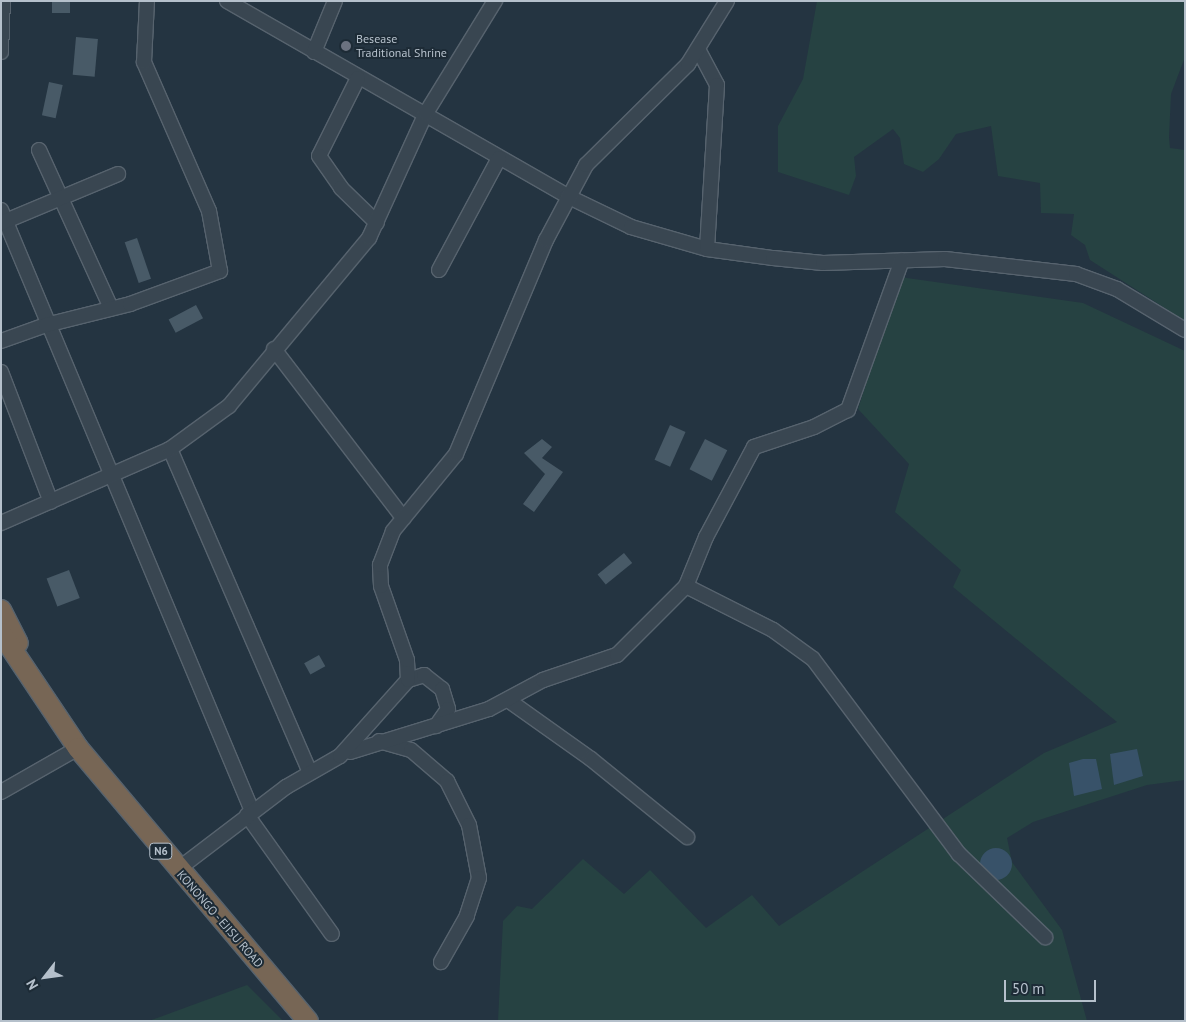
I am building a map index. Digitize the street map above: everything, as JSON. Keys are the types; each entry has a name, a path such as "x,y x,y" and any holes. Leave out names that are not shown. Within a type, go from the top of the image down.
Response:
{"highway":[{"name":"KONONGO - EJISU ROAD","path":"1,610 28,670"},
{"name":"KONONGO - EJISU ROAD","path":"1,633 28,670 78,748 177,870 308,1021"}],"street":[{"path":"1,52 3,1"},
{"path":"1,341 46,325 111,308 220,271 222,266 209,211 144,62 147,1"},
{"path":"227,1 358,78 426,113 499,158 567,196 631,227 707,249 823,264 902,260 954,260 1076,274 1117,289 1185,330"},
{"path":"314,52 335,1"},
{"path":"1,523 114,476 170,449 229,406 377,223 426,113 495,1"},
{"path":"408,680 407,660 386,605 380,565 403,518 456,454 567,196 586,166 699,51 727,1"},
{"path":"699,51 716,85 707,249"},
{"path":"358,78 318,156 341,188 377,223"},
{"path":"39,150 111,308"},
{"path":"439,270 499,158"},
{"path":"118,174 2,218 46,325 114,476 250,813 332,934"},
{"path":"177,870 250,813 310,772 340,756 379,741 436,726 508,700 543,680 617,655 686,586 706,537 754,447 814,428 848,410 902,260"},
{"path":"274,349 403,518"},
{"path":"1,372 51,502"},
{"path":"170,449 310,772"},
{"path":"686,586 773,630 813,658 959,854 1045,937"},
{"path":"340,756 408,680 424,675 442,689 448,709 436,726"},
{"path":"508,700 591,759 687,837"},
{"path":"379,741 411,750 447,781 469,825 479,878 468,916 441,962"},
{"path":"1,792 78,748"}],"green space":[{"path":"817,1 1185,1 1185,57 1171,94 1169,137 1170,148 1185,150 1185,321 1090,260 1085,245 1071,235 1074,214 1041,213 1040,183 998,176 991,126 956,134 939,159 923,172 904,164 900,138 893,129 854,157 856,176 849,195 778,172 778,126 803,79"},
{"path":"900,277 1083,303 1185,351 1185,780 1147,785 1033,822 1007,838 1012,862 1062,930 1087,1021 498,1021 503,921 517,906 532,909 583,859 624,894 650,870 706,928 752,895 779,926 1044,753 1117,722 953,587 961,570 895,512 909,464 858,409"},
{"path":"247,985 283,1021 149,1021"}],"water":[{"path":"1137,749 1143,776 1114,785 1110,754"},
{"path":"1083,759 1096,759 1102,789 1074,796 1069,763"},
{"path":"996,848 1002,849 1007,853 1011,858 1011,870 1007,875 1002,879 996,880 990,879 985,875 981,870 980,864 981,858 985,853 990,849"}],"building":[{"path":"52,1 70,1 70,13 52,13"},
{"path":"76,37 98,39 95,77 73,75"},
{"path":"49,82 63,85 56,118 42,115"},
{"path":"137,238 151,279 139,283 125,242"},
{"path":"196,305 203,318 176,333 169,320"},
{"path":"670,425 686,432 670,467 655,460"},
{"path":"542,439 552,447 542,458 563,472 534,512 523,504 545,474 524,453"},
{"path":"705,439 727,450 712,481 690,469"},
{"path":"624,553 632,563 606,584 598,574"},
{"path":"69,570 80,598 57,607 47,579"},
{"path":"319,655 325,666 310,675 304,663"}],"place":[{"name":"Besease Traditional Shrine","path":"346,46"}]}
